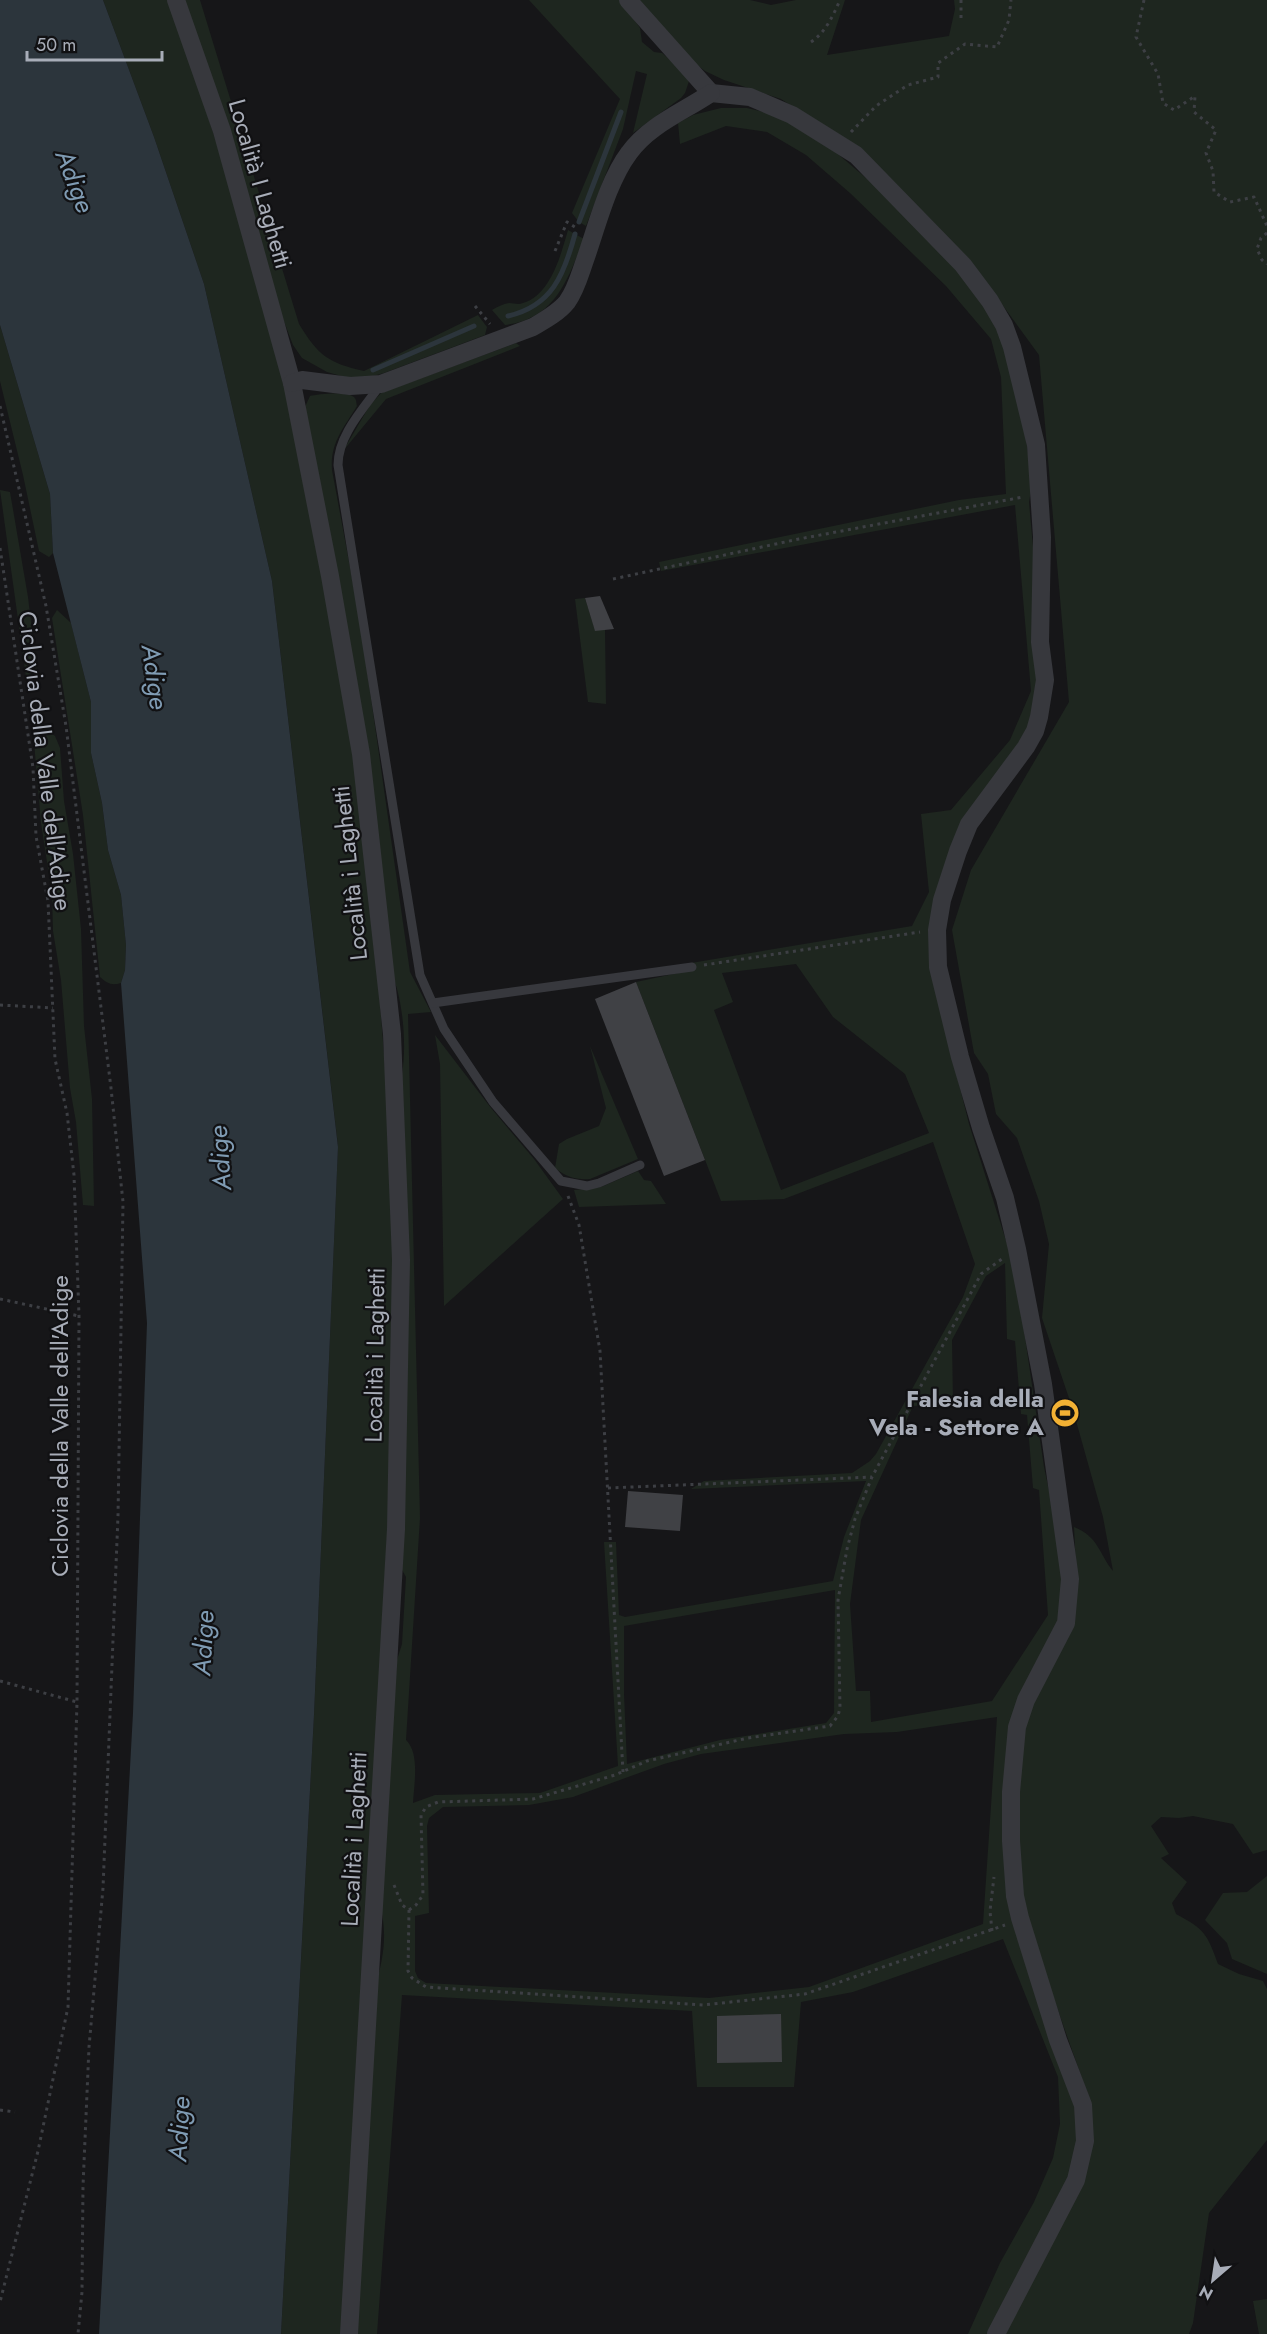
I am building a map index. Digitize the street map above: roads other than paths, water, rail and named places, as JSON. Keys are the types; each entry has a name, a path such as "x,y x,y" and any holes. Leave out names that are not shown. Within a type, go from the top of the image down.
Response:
{"street":[{"name":"Località I Laghetti","path":"177,0 222,131 292,383"},
{"path":"628,0 711,93"},
{"path":"292,383 302,380 350,386 381,384 533,327 552,315 566,303 575,288 607,199 628,154 643,137 660,124 711,93 750,97 792,115 856,155 963,265 990,301 1004,325 1012,347 1036,445 1042,537 1040,642 1045,681 1035,731 1026,747 969,824 957,851 942,900 937,930 938,967 981,1128 1005,1198 1017,1249 1043,1384 1070,1579 1066,1623 1026,1700 1017,1727 1011,1792 1011,1841 1015,1896 1020,1918 1058,2040 1083,2105 1085,2141 1076,2180 996,2334"},
{"name":"Località i Laghetti","path":"292,383 330,576 361,754 392,1034 401,1260 396,1529 349,2334"}],"lane":[{"path":"381,384 346,434 338,451 338,465 420,975 444,1029 494,1102 561,1181 587,1186 599,1184 640,1165"},
{"path":"433,1003 692,967"}],"water":[{"name":"Adige","path":"0,0 103,0 154,137 204,284 272,581 338,1147 314,1715 281,2334 99,2334 133,1713 147,1323 121,983 125,970 126,945 121,895 108,850 102,803 91,753 91,702 53,553 50,494 0,325"}],"waterway":[{"path":"579,222 621,112"},
{"path":"508,316 535,305 554,287 566,263 575,234"},
{"path":"373,370 474,326"}],"place":[{"name":"Falesia della Vela - Settore A","path":"1065,1413"}]}
